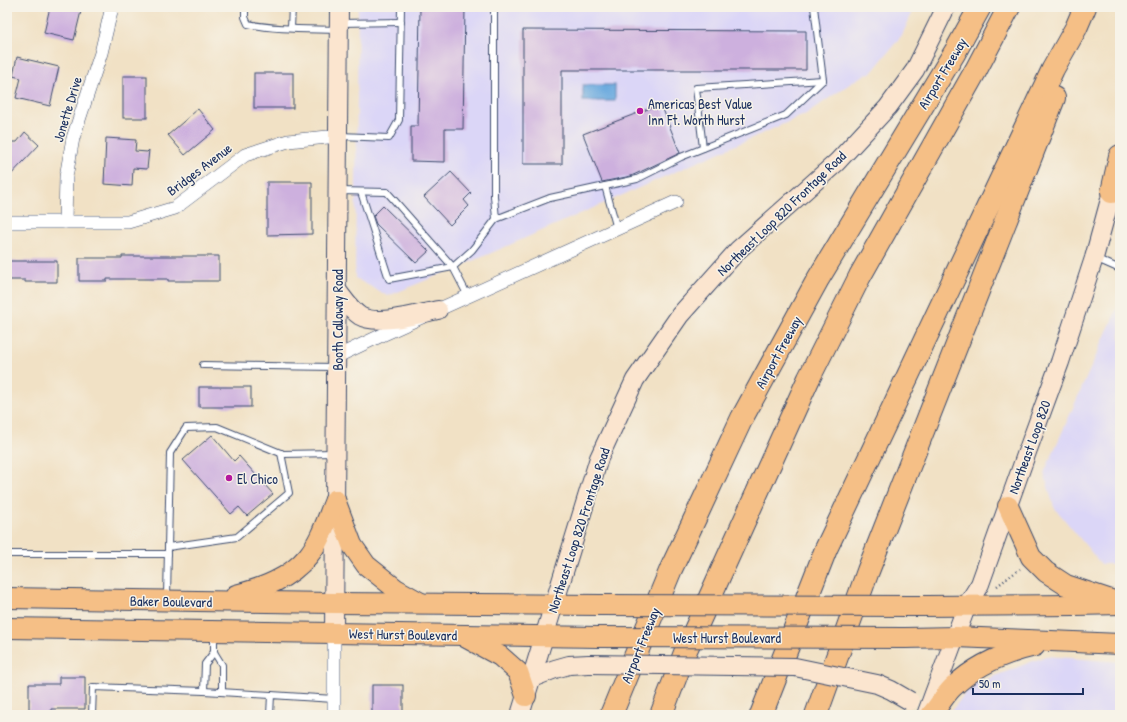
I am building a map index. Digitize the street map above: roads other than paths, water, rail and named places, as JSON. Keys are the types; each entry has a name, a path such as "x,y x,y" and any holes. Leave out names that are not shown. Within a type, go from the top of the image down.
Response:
{"highway":[{"name":"Airport Freeway","path":"611,715 671,569 702,506 742,418 818,279 955,52 980,7"},
{"path":"661,715 686,650 809,378 860,276 976,70 1008,7"},
{"path":"761,715 826,549 1053,69 1076,28 1085,7"},
{"path":"816,715 868,571 1064,73 1076,28"},
{"path":"1116,183 1120,156"}],"main road":[{"name":"Northeast Loop 820 Frontage Road","path":"520,715 599,458 635,380 680,315 738,250 836,162 888,107 915,70 946,7"},
{"name":"Booth Calloway Road","path":"334,633 339,20"},
{"name":"Northeast Loop 820","path":"926,715 968,605 980,584 1028,452 1060,362 1094,258 1116,183"},
{"path":"337,290 357,313 371,319 403,318 438,310"},
{"path":"335,500 352,545 366,565 396,589 423,604"},
{"path":"208,601 254,591 275,583 295,569 308,556 320,537 335,500"},
{"path":"1008,506 1031,557 1046,572 1066,585 1120,604"},
{"name":"Baker Boulevard","path":"7,598 334,603"},
{"path":"334,603 912,606 1059,606 1120,604"},
{"name":"Baker Boulevard","path":"7,628 334,633"},
{"name":"West Hurst Boulevard","path":"334,633 598,637 956,637 1120,644"},
{"path":"461,635 500,656 518,672 529,687 555,669 569,665 795,667 877,684 891,690 915,708"},
{"path":"931,715 942,700 964,677 987,662 1012,652 1045,644 1062,642"}],"street":[{"name":"Jonette Drive","path":"65,222 66,177 73,138 101,53 112,7"},
{"name":"Bridges Avenue","path":"7,222 128,222 174,208 245,155 288,141 338,136"},
{"path":"336,362 380,336 676,202"},
{"path":"334,633 334,715"}],"lane":[{"path":"245,7 245,17 248,24 259,26 291,28 339,20 401,22"},
{"path":"291,28 292,7"},
{"path":"338,136 389,138 399,120 401,7"},
{"path":"494,7 494,196 496,219"},
{"path":"814,7 823,80"},
{"path":"361,192 389,279 453,268 472,250 496,219 550,198 637,179 681,157 786,115 823,80"},
{"path":"703,148 696,88 823,80"},
{"path":"605,186 617,229"},
{"path":"338,191 387,192 453,268 468,296"},
{"path":"1094,258 1120,268"},
{"path":"203,365 336,362"},
{"path":"167,601 170,453 186,428 217,427 284,454 336,453"},
{"path":"7,554 168,551 237,537 289,493 281,453"},
{"path":"214,631 214,652 222,665 222,692"},
{"path":"204,691 205,664 214,652"},
{"path":"92,715 93,687 204,691 334,699"},
{"path":"270,715 271,695"}],"water":[{"path":"583,85 615,85 615,101 583,101"}],"place":[{"name":"Americas Best Value Inn Ft. Worth Hurst","path":"640,111"},
{"name":"El Chico","path":"229,478"}]}
